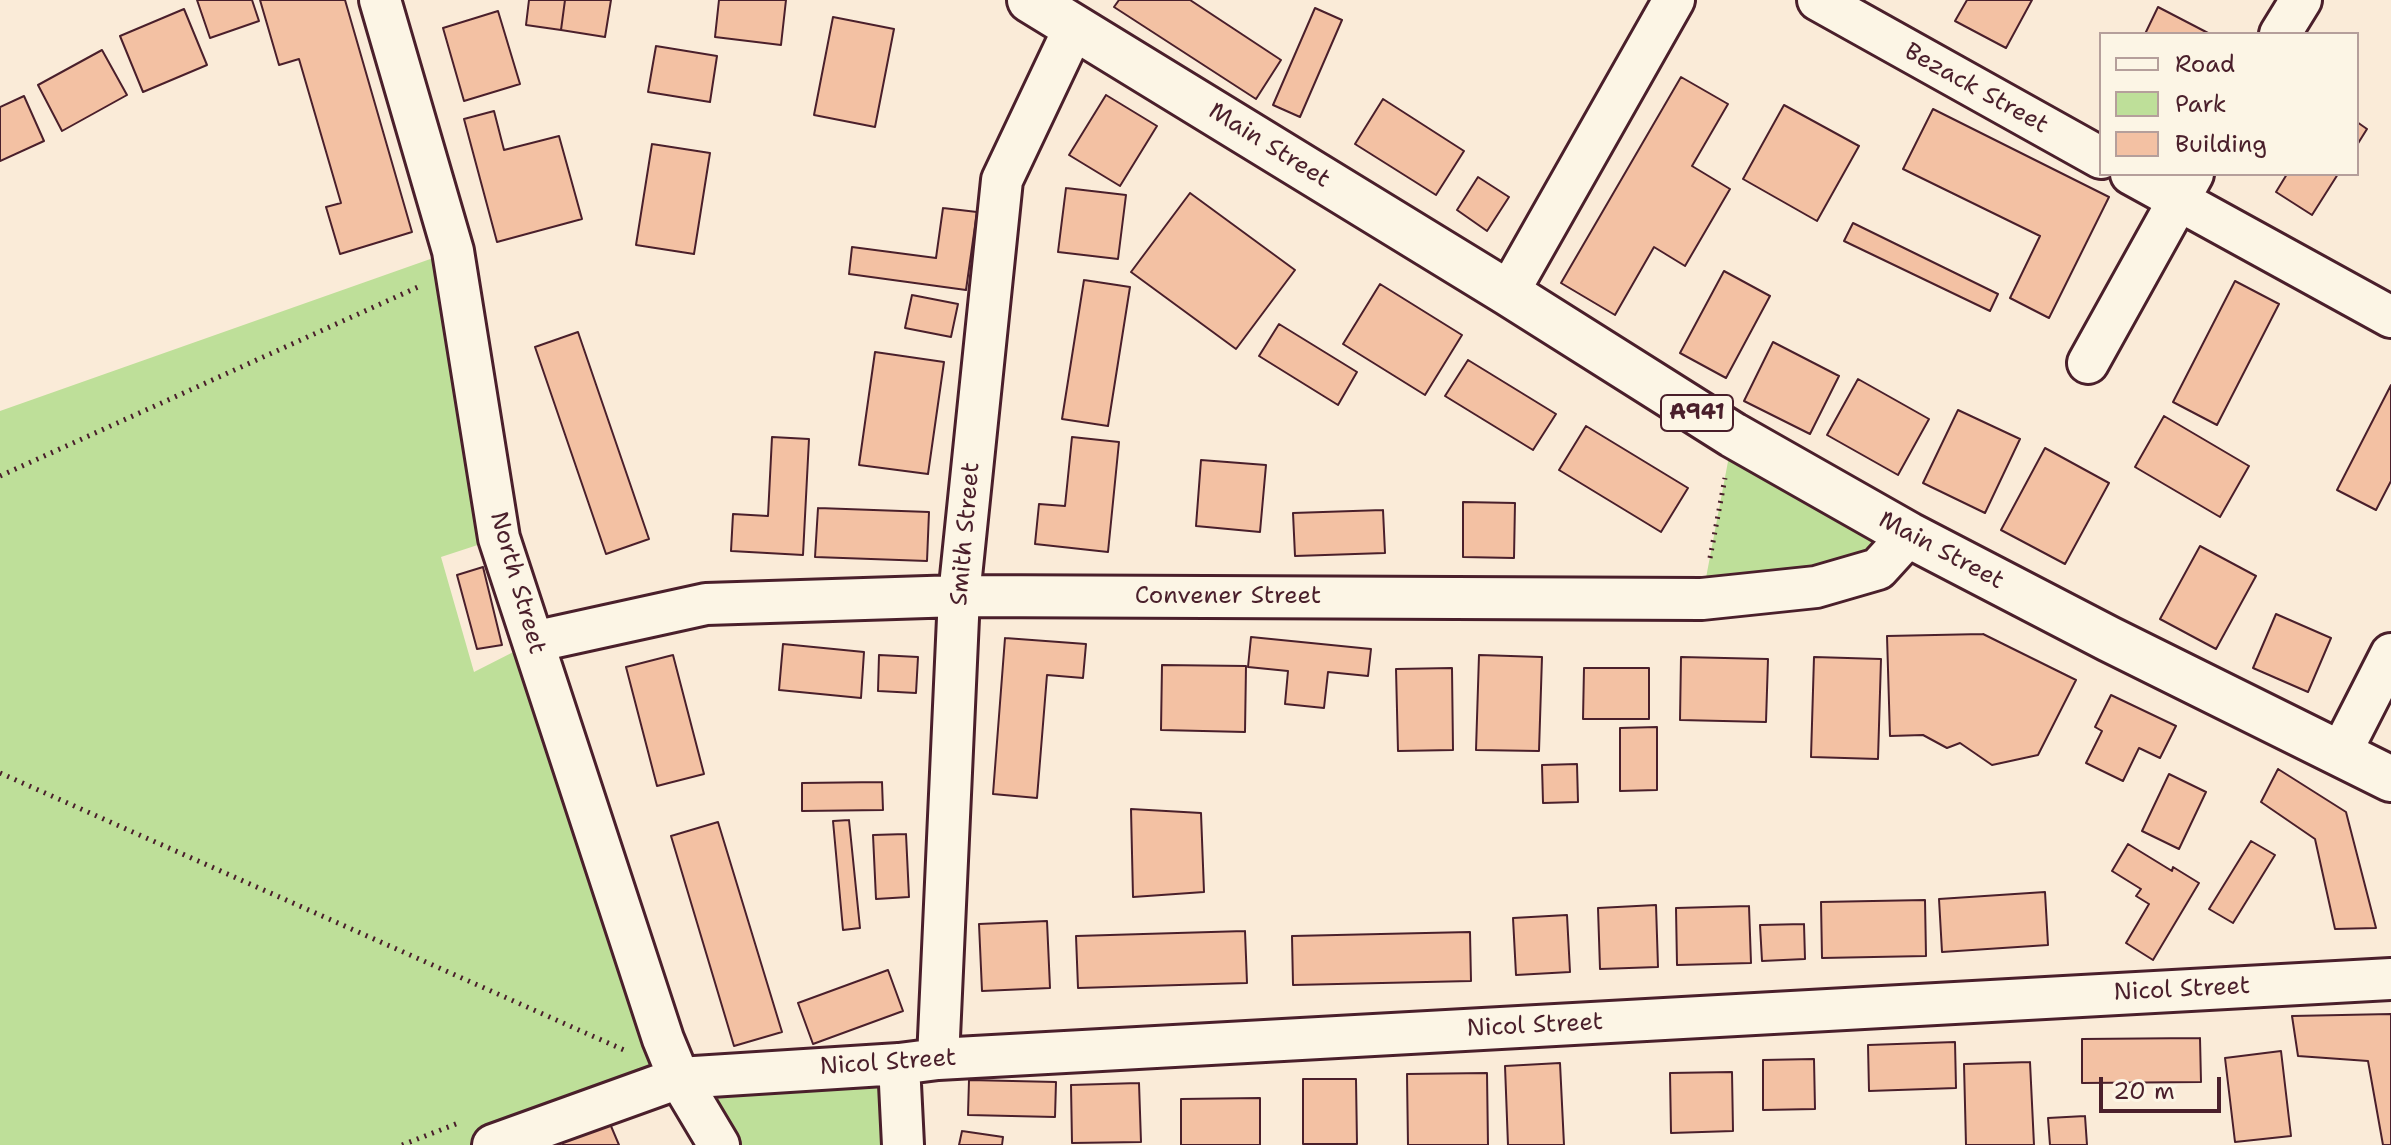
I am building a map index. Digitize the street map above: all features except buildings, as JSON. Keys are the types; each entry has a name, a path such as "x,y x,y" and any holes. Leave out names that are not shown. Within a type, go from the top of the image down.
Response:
{"main road":[{"name":"Main Street","path":"1030,0 1733,435 1909,535 2109,639 2391,779"}],"street":[{"name":"North Street","path":"380,0 453,251 499,538 663,1039 679,1078 719,1145"},
{"path":"1508,293 1674,0"},
{"name":"Bezack Street","path":"1818,0 1857,10 2099,157"},
{"path":"2281,32 2301,0"},
{"name":"Smith Street","path":"938,1059 959,596 1002,180 1075,26"},
{"path":"2139,176 2185,187 2391,317"},
{"path":"2088,363 2185,187"},
{"name":"Convener Street","path":"533,642 706,604 959,596 1702,599 1816,587 1878,569 1909,535"},
{"path":"2340,754 2391,654"},
{"name":"Nicol Street","path":"493,1145 679,1078 938,1059 2391,979"},
{"path":"899,1064 903,1145"}],"path":[{"path":"0,476 456,270"},
{"path":"1702,599 1733,435"},
{"path":"0,773 631,1053 679,1078"}],"green space":[{"path":"453,251 499,538 441,557 474,672 533,642 679,1078 899,1064 903,1145 719,1145 678,1078 493,1145 0,1145 0,411"},
{"path":"1733,435 1909,535 1878,569 1702,599"}]}
